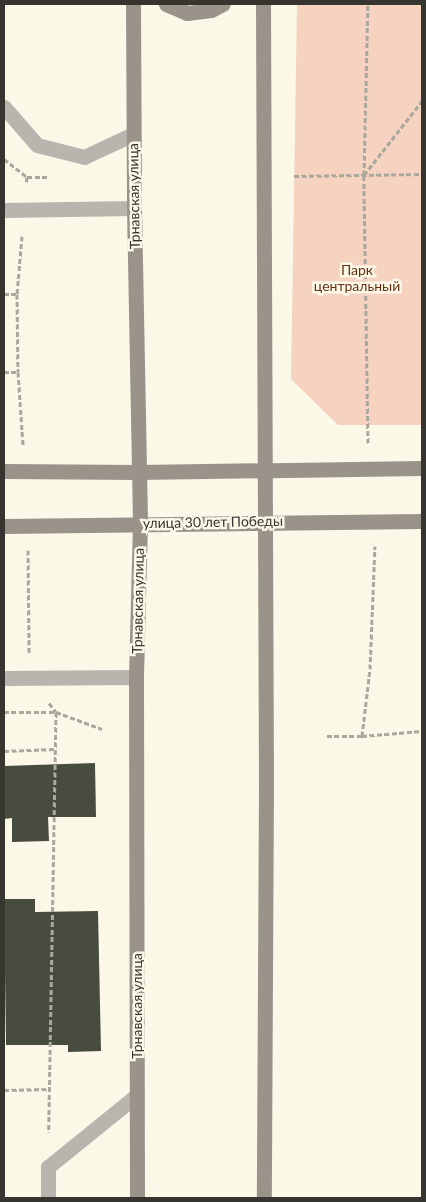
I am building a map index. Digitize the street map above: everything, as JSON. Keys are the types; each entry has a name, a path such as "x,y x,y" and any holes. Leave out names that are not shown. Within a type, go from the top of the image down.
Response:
{"main road":[{"name":"Трнавская улица","path":"133,4 133,134 140,523 136,677 137,1198"},
{"path":"166,4 186,13 211,10 223,4"},
{"path":"263,4 266,468 264,1198"},
{"path":"4,471 138,472 266,468 422,468"},
{"name":"улица 30 лет Победы","path":"4,526 266,521 422,521"}],"street":[{"path":"4,108 37,145 84,157 133,134"},
{"path":"4,210 134,208"},
{"path":"4,678 136,677"},
{"path":"48,1198 48,1166 137,1096"}],"path":[{"path":"368,4 364,175 366,425 370,468"},
{"path":"364,175 422,101"},
{"path":"4,159 27,177 17,294 18,372 24,471"},
{"path":"294,176 422,174"},
{"path":"4,294 17,294"},
{"path":"4,372 18,372"},
{"path":"362,736 370,669 376,522"},
{"path":"27,526 29,678 56,712 48,1166"},
{"path":"4,712 56,712 102,729"},
{"path":"326,736 362,736 422,731"},
{"path":"4,750 55,749"},
{"path":"4,1090 50,1089"}],"green space":[{"name":"Парк центральный","path":"297,4 422,4 422,425 338,425 291,379"}],"building":[{"path":"95,763 96,817 48,817 49,841 12,842 12,818 4,819 4,766"},
{"path":"4,899 35,899 35,912 98,911 101,1051 68,1052 68,1045 6,1045"}]}
